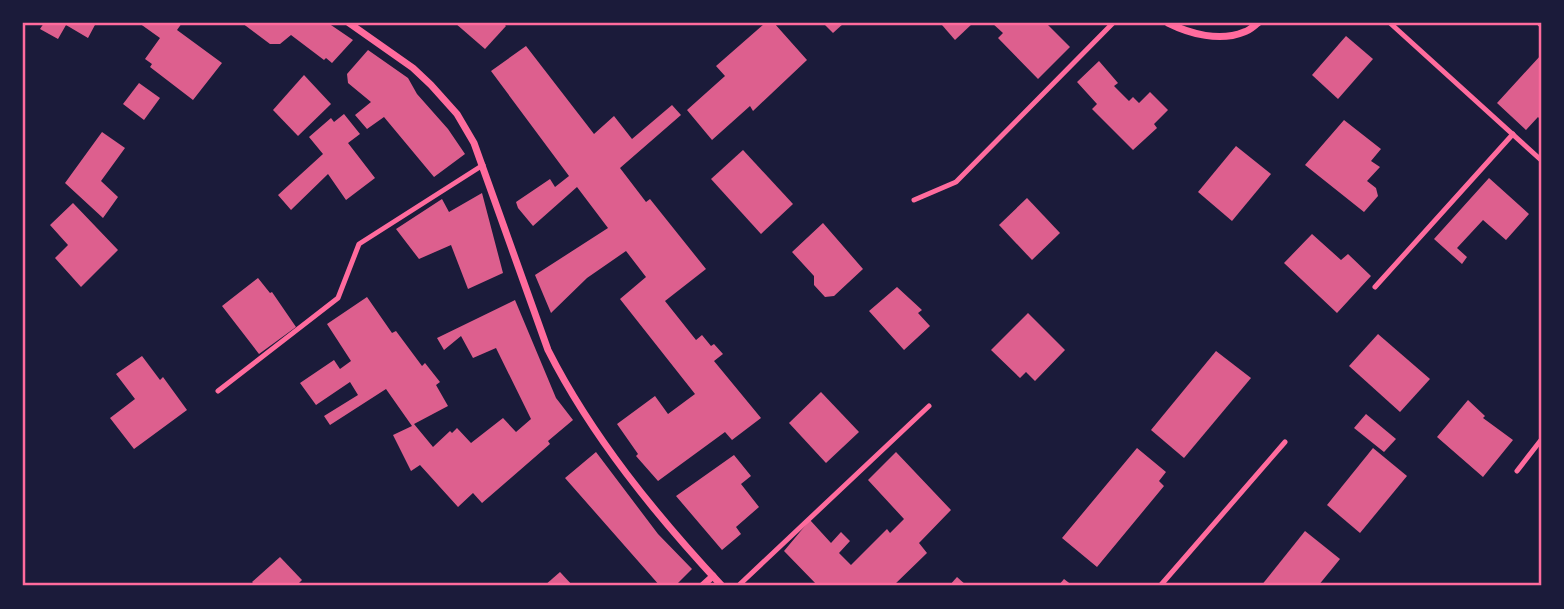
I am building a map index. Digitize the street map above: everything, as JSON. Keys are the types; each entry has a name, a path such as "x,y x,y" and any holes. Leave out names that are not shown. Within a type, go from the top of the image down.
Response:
{"street":[{"path":"349,23 413,68 457,114 483,165 548,349 560,373 605,444 659,514 722,586"},
{"path":"1168,23 1191,33 1216,36 1244,32 1258,23"},
{"path":"702,586 713,576"}],"lane":[{"path":"914,200 956,182 1113,23"},
{"path":"1390,23 1541,160"},
{"path":"1375,287 1513,134"},
{"path":"218,391 338,298 359,244 483,165"},
{"path":"738,586 929,406"},
{"path":"1517,471 1541,440"},
{"path":"1160,586 1285,442"}],"building":[{"path":"44,23 96,23 88,38 66,25 58,39 40,29"},
{"path":"139,23 182,23 177,30 222,63 193,100 150,67 152,64 145,59 160,38"},
{"path":"242,23 328,23 353,40 332,63 291,35 280,44 270,44"},
{"path":"455,23 503,23 506,26 485,49"},
{"path":"765,23 774,23 807,60 753,111 750,106 712,140 687,110 725,76 716,66"},
{"path":"823,23 844,23 833,33"},
{"path":"973,23 955,40 942,25"},
{"path":"992,23 1046,23 1070,47 1038,79 998,38 1003,33"},
{"path":"1346,36 1373,59 1338,99 1312,75"},
{"path":"526,46 594,134 614,116 632,139 672,105 681,115 620,168 646,202 650,199 706,269 665,301 696,340 702,335 711,346 714,344 723,354 714,361 761,418 732,440 725,432 658,481 636,456 638,454 617,424 655,396 668,414 695,394 620,299 646,277 626,251 587,278 551,313 535,275 608,228 577,187 533,226 518,208 516,202 550,179 555,187 569,176 491,71"},
{"path":"368,50 408,78 417,94 448,129 465,154 434,177 384,117 367,129 355,115 371,102 348,83 347,74"},
{"path":"1541,55 1541,120 1538,117 1526,130 1497,103"},
{"path":"1099,61 1118,83 1114,86 1129,101 1133,97 1139,103 1150,92 1168,110 1154,124 1157,128 1133,150 1092,109 1097,104 1077,82"},
{"path":"304,75 331,104 298,136 273,110"},
{"path":"139,83 160,98 144,120 123,104"},
{"path":"344,114 360,134 348,143 375,178 346,200 328,174 291,210 278,195 323,154 309,137 331,118 334,122"},
{"path":"1344,120 1381,149 1371,161 1380,167 1367,181 1376,188 1378,196 1364,212 1305,165"},
{"path":"102,132 125,148 101,181 118,197 103,218 65,183"},
{"path":"1236,146 1271,174 1232,221 1198,192"},
{"path":"743,150 793,204 761,234 711,179"},
{"path":"1489,178 1529,214 1506,240 1483,220 1457,248 1467,257 1462,264 1434,239"},
{"path":"482,193 503,273 468,289 451,245 419,259 396,229 442,199 449,212"},
{"path":"1027,198 1060,233 1032,260 999,225"},
{"path":"73,203 118,250 81,287 55,258 68,245 50,225"},
{"path":"823,223 863,269 834,296 825,297 814,285 814,276 792,252"},
{"path":"1312,234 1341,260 1348,254 1371,276 1337,313 1284,263"},
{"path":"258,278 270,293 272,292 296,327 259,354 222,306"},
{"path":"897,287 922,310 918,313 930,326 904,350 869,311"},
{"path":"367,297 392,333 396,331 422,366 425,363 440,382 436,385 448,406 414,424 433,447 457,428 471,443 503,418 516,432 531,419 496,348 473,358 461,336 444,350 437,338 515,300 556,398 573,420 548,441 550,444 482,503 473,493 458,507 420,465 411,471 393,435 412,426 386,389 330,425 324,416 358,395 350,382 316,405 300,383 334,360 340,369 351,361 327,324"},
{"path":"1028,313 1065,350 1035,381 1026,372 1020,378 991,350"},
{"path":"1378,334 1430,379 1400,412 1349,366"},
{"path":"1216,351 1251,378 1184,458 1151,430"},
{"path":"142,356 160,380 163,377 187,410 134,449 110,418 135,399 116,374"},
{"path":"821,392 859,432 826,463 789,423"},
{"path":"1468,400 1485,416 1483,418 1513,440 1483,477 1437,437"},
{"path":"1366,414 1396,439 1384,452 1354,428"},
{"path":"1137,448 1166,472 1159,481 1164,486 1097,567 1062,538"},
{"path":"1373,448 1407,476 1360,533 1327,505"},
{"path":"596,452 658,534 692,569 675,586 660,586 565,478"},
{"path":"896,452 951,510 919,543 927,553 893,586 818,586 784,551 810,520 831,543 841,532 850,541 839,553 851,565 887,529 890,533 904,519 868,480"},
{"path":"734,455 751,476 741,484 759,507 736,527 741,534 722,550 676,496"},
{"path":"1305,531 1340,559 1318,586 1261,586"},
{"path":"280,557 302,580 296,586 256,586 252,582"},
{"path":"560,572 573,586 544,586"},
{"path":"957,577 967,586 949,586"},
{"path":"1064,579 1073,586 1058,586"}]}
